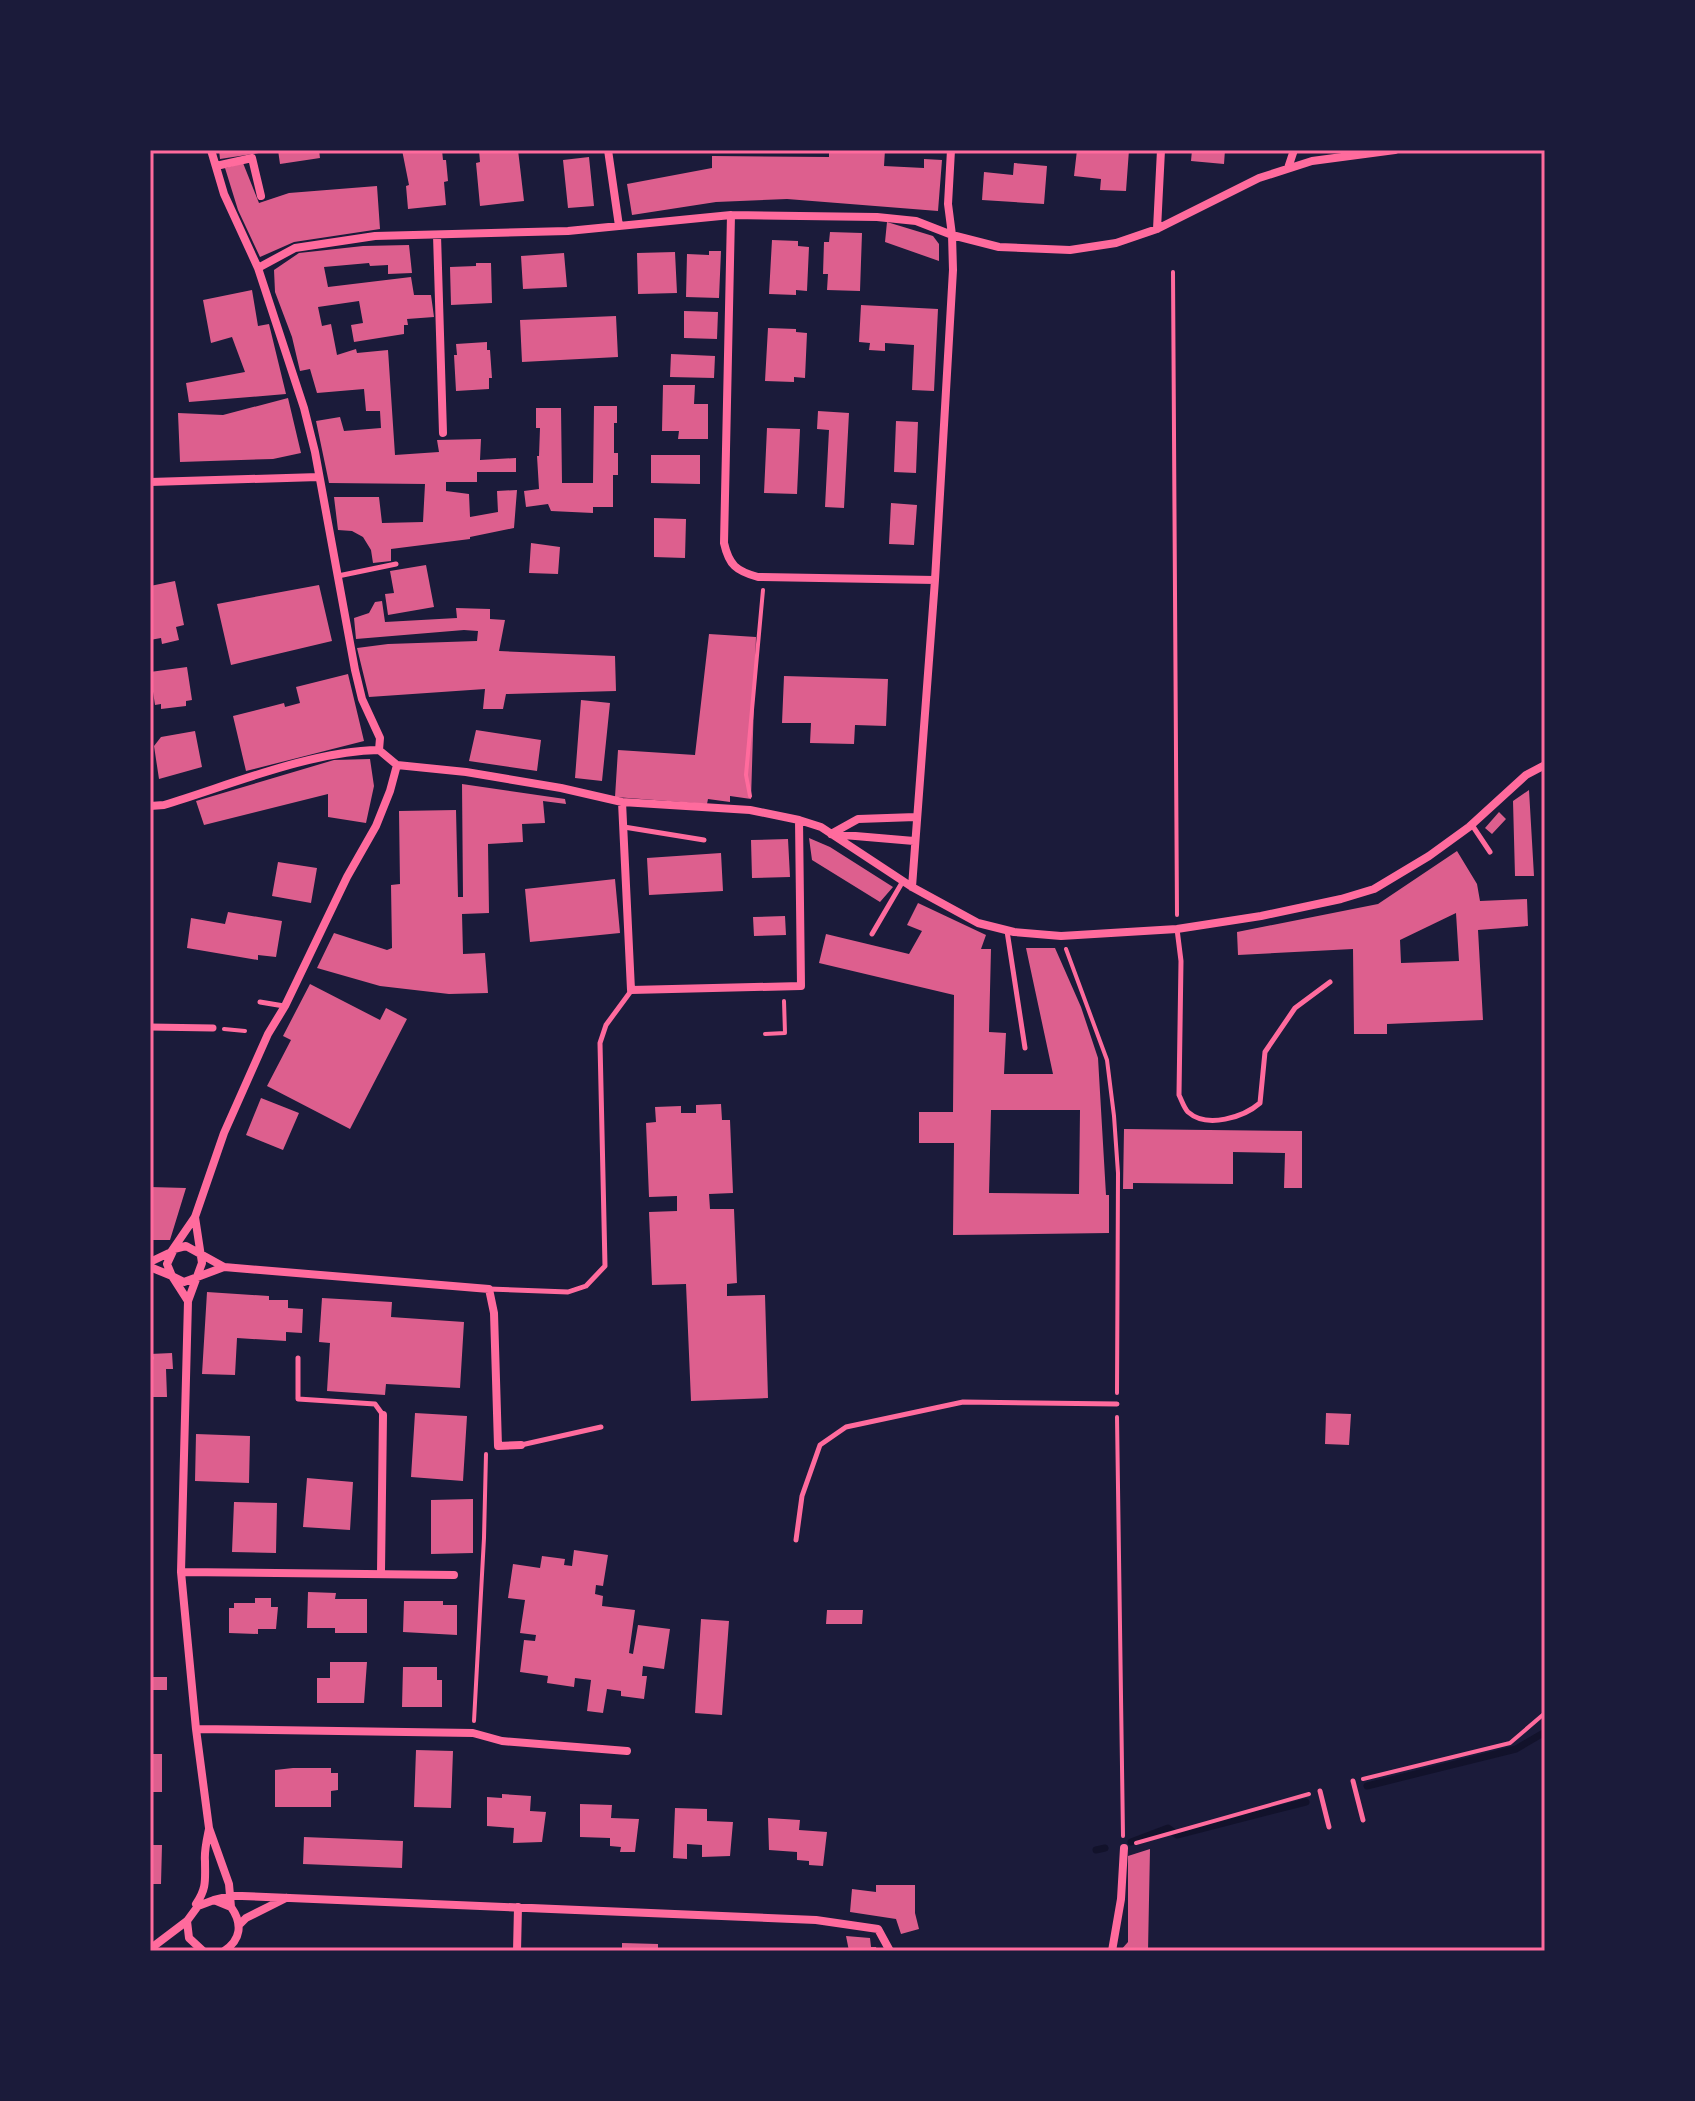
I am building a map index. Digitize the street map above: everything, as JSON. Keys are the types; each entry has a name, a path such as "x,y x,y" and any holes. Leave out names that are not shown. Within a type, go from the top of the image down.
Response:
{"street":[{"path":"211,150 224,194 258,268 304,408 362,699 380,738 379,750"},
{"path":"608,150 619,226"},
{"path":"912,887 935,580 953,270 948,204 951,150"},
{"path":"1157,229 1161,150"},
{"path":"1288,168 1294,150"},
{"path":"1308,150 1312,161"},
{"path":"258,268 295,248 375,236 619,226 731,215 877,217 916,221 952,235 999,247 1070,250 1116,243 1157,229 1259,178 1288,168 1312,161 1395,150"},
{"path":"216,166 252,158 261,196"},
{"path":"731,215 724,543 728,560 738,571 764,577 935,580"},
{"path":"437,235 443,433"},
{"path":"150,482 319,477"},
{"path":"150,806 164,805 325,757 379,750 397,765 466,772 622,802 750,810 799,820 821,827 912,887 978,923 1007,930 1061,936 1177,929 1261,916 1374,889 1429,856 1472,825 1526,775 1545,765"},
{"path":"188,1301 167,1264 171,1252 195,1217 224,1133 268,1034 376,826 397,765"},
{"path":"622,802 631,990 801,986 799,820"},
{"path":"831,834 858,819 916,817"},
{"path":"831,834 914,841"},
{"path":"150,1027 213,1028"},
{"path":"150,1949 187,1921 205,1892 209,1828 181,1572 188,1301 202,1267 195,1217"},
{"path":"150,1264 178,1247 186,1246 224,1267 489,1289 494,1313 498,1446 521,1445"},
{"path":"150,1264 184,1282 224,1267"},
{"path":"381,1572 383,1415"},
{"path":"181,1572 454,1575"},
{"path":"196,1729 473,1733 502,1741 627,1751"},
{"path":"209,1828 222,1860 231,1907 240,1924 238,1951"},
{"path":"1112,1951 1121,1899 1124,1848"},
{"path":"191,1912 206,1902 231,1896 816,1920 878,1929 890,1951"},
{"path":"240,1924 286,1898"},
{"path":"214,1900 231,1907"},
{"path":"517,1951 518,1907"},
{"path":"187,1921 189,1938 201,1951"},
{"path":"224,1951 234,1944 239,1935"}],"lane":[{"path":"337,576 396,564"},
{"path":"1472,825 1490,852"},
{"path":"624,827 704,840"},
{"path":"872,934 903,881"},
{"path":"1177,929 1181,961 1179,1095 1186,1111 1197,1118 1216,1120 1248,1113 1260,1103 1265,1052 1295,1008 1330,982"},
{"path":"1007,930 1025,1048"},
{"path":"489,1289 568,1292 586,1286 605,1266 600,1043 606,1025 631,990"},
{"path":"260,1002 285,1006"},
{"path":"298,1358 298,1399 375,1404 383,1415"},
{"path":"796,1540 802,1496 820,1445 846,1427 963,1402 1117,1404"},
{"path":"521,1445 601,1427"},
{"path":"1353,1781 1363,1820"},
{"path":"1320,1791 1329,1827"}],"path":[{"path":"1173,272 1177,929"},
{"path":"750,810 746,775 764,577"},
{"path":"1061,936 1107,1060 1118,1173 1117,1404 1124,1848"},
{"path":"765,1034 785,1033 784,987"},
{"path":"473,1733 486,1454 498,1446"},
{"path":"1353,1781 1510,1743 1545,1713"},
{"path":"1154,1836 1320,1791"}],"building":[{"path":"219,150 265,150 265,152 220,159"},
{"path":"278,150 319,150 320,158 280,164"},
{"path":"402,150 442,150 448,181 444,182 446,205 408,209 406,186 409,185"},
{"path":"479,150 518,150 524,201 480,206 476,163 480,162"},
{"path":"829,150 885,150 884,166 924,168 924,159 942,160 938,211 787,199 716,202 632,215 627,184 712,168 712,156 829,157"},
{"path":"1077,150 1129,150 1126,191 1100,190 1101,179 1074,176"},
{"path":"1192,150 1225,150 1224,164 1191,161"},
{"path":"589,157 594,206 568,208 563,160"},
{"path":"243,163 259,203 289,193 377,186 380,229 294,242 260,257 238,210 225,168"},
{"path":"1014,163 1047,166 1044,204 982,200 984,172 1013,175"},
{"path":"887,222 933,236 939,244 939,261 885,242"},
{"path":"830,232 862,233 860,291 827,290 828,274 823,274 824,242 829,242"},
{"path":"772,240 798,241 798,246 809,247 807,291 796,290 796,295 769,294"},
{"path":"409,245 412,273 388,274 388,265 370,266 369,263 324,267 328,287 411,277 414,295 431,295 434,317 407,319 404,334 354,342 351,325 363,323 359,301 318,307 322,326 331,324 337,355 356,349 357,353 388,350 395,455 439,452 437,440 481,439 480,460 516,458 516,472 477,472 477,482 446,482 446,491 469,494 470,517 498,512 497,491 517,490 514,528 470,539 391,549 391,561 373,563 371,550 363,537 352,531 338,530 334,497 379,497 382,523 423,522 425,484 329,483 316,421 340,417 344,431 381,428 380,411 366,411 364,389 317,393 310,369 300,371 292,337 275,292 274,270 299,253"},
{"path":"709,251 721,251 719,298 686,297 687,254 709,255"},
{"path":"675,252 677,293 638,294 637,253"},
{"path":"564,253 567,287 523,289 521,256"},
{"path":"476,263 491,263 492,303 451,305 450,267 476,266"},
{"path":"252,290 258,326 269,324 286,394 189,402 186,383 245,372 232,337 211,343 203,300"},
{"path":"861,305 938,309 934,391 912,390 914,345 885,343 885,351 869,350 870,343 859,342"},
{"path":"684,311 718,312 717,339 684,338"},
{"path":"616,316 618,357 522,362 520,320"},
{"path":"768,328 796,329 796,332 807,333 805,378 794,377 794,382 765,381"},
{"path":"487,342 492,378 489,378 489,389 456,391 456,344"},
{"path":"671,354 715,356 714,378 670,377"},
{"path":"663,385 695,385 694,404 708,404 708,439 678,439 679,431 662,431"},
{"path":"288,398 301,453 273,459 180,462 178,413 223,415"},
{"path":"594,406 617,406 614,453 618,453 618,475 613,475 613,507 593,507 593,513 551,511 548,504 526,507 524,491 539,489 537,456 540,428 536,428 536,408 561,408 562,483 593,483"},
{"path":"818,411 849,413 844,508 825,507 829,430 817,429"},
{"path":"896,421 918,422 916,473 894,472"},
{"path":"767,428 800,429 797,494 764,493"},
{"path":"651,455 700,455 700,484 651,483"},
{"path":"891,503 917,505 914,545 889,544"},
{"path":"654,518 686,519 685,558 654,557"},
{"path":"531,543 560,547 558,574 529,573"},
{"path":"426,565 434,607 388,615 385,594 394,593 390,571"},
{"path":"175,581 184,625 176,627 179,640 162,644 161,638 150,640 150,586"},
{"path":"319,585 332,641 231,665 217,604"},
{"path":"382,601 385,622 457,618 456,608 490,609 490,619 505,620 499,651 615,656 616,691 506,694 503,709 483,709 485,689 369,697 357,648 477,641 478,631 464,630 356,639 354,618 369,613 375,602"},
{"path":"709,634 756,637 751,799 730,796 730,802 708,799 707,804 615,797 618,750 695,755"},
{"path":"187,667 192,700 186,701 186,706 161,709 161,704 155,705 150,672"},
{"path":"348,674 364,741 246,771 233,716 284,703 285,707 300,703 296,687"},
{"path":"784,676 888,679 886,726 855,725 854,744 810,743 811,723 782,723"},
{"path":"581,700 610,703 602,781 575,778"},
{"path":"476,730 541,740 537,771 469,761"},
{"path":"195,731 202,767 159,779 154,746 161,737"},
{"path":"370,759 374,786 366,823 328,817 328,794 204,825 196,801 334,760"},
{"path":"462,784 565,799 566,804 543,801 545,823 522,824 523,842 488,844 489,913 462,914 463,954 485,953 488,993 449,994 380,986 317,968 334,933 387,950 392,948 391,885 400,884 399,811 456,810 458,897 463,897"},
{"path":"1529,790 1534,876 1515,876 1513,801"},
{"path":"1499,812 1506,819 1492,834 1485,828"},
{"path":"809,838 830,847 893,887 880,902 812,860"},
{"path":"788,839 790,877 752,878 751,840"},
{"path":"1457,851 1477,884 1480,901 1527,899 1528,926 1478,930 1483,1020 1387,1024 1387,1034 1354,1034 1353,949 1238,955 1237,932 1378,904","holes":["1456,913 1459,961 1401,963 1400,940"]},
{"path":"721,853 723,891 649,895 647,858"},
{"path":"278,862 317,868 311,903 272,896"},
{"path":"615,879 620,933 530,942 525,889"},
{"path":"918,903 986,935 981,949 991,949 989,1032 1006,1033 1004,1074 1053,1074 1026,948 1055,948 1081,1007 1098,1058 1109,1233 953,1235 954,1143 919,1143 919,1112 953,1112 954,995 819,963 826,934 909,954 922,931 907,925","holes":["991,1110 1080,1110 1079,1194 989,1193"]},
{"path":"228,912 282,921 276,957 258,955 258,960 187,948 191,918 225,924"},
{"path":"785,916 786,935 754,936 753,917"},
{"path":"310,984 380,1020 386,1008 407,1019 350,1129 267,1086 291,1040 283,1036"},
{"path":"261,1098 299,1113 283,1150 246,1135"},
{"path":"721,1104 722,1120 730,1120 733,1193 709,1194 710,1209 734,1209 737,1283 727,1284 727,1296 765,1295 768,1398 691,1401 686,1284 652,1285 649,1212 677,1211 677,1196 649,1197 646,1123 656,1122 655,1107 681,1106 681,1113 696,1113 696,1105"},
{"path":"1124,1129 1302,1131 1302,1188 1284,1188 1285,1153 1233,1152 1233,1184 1133,1183 1133,1189 1123,1189"},
{"path":"150,1187 186,1188 170,1240 150,1240"},
{"path":"207,1292 288,1300 288,1308 303,1309 302,1333 286,1332 286,1341 237,1338 235,1375 202,1374"},
{"path":"322,1298 392,1302 391,1317 464,1322 460,1388 386,1384 385,1395 327,1391 330,1343 319,1342"},
{"path":"172,1353 173,1369 166,1369 167,1397 150,1397 150,1354"},
{"path":"415,1413 467,1416 463,1481 411,1477"},
{"path":"1326,1413 1351,1414 1349,1445 1325,1444"},
{"path":"196,1434 250,1436 249,1483 195,1481"},
{"path":"307,1478 353,1482 350,1530 303,1527"},
{"path":"473,1499 473,1553 431,1554 431,1500"},
{"path":"234,1502 277,1503 276,1553 232,1552"},
{"path":"574,1550 608,1555 603,1586 596,1585 595,1594 603,1596 602,1606 635,1610 629,1653 633,1654 638,1625 670,1629 664,1669 643,1666 642,1676 647,1676 644,1699 621,1696 621,1691 607,1689 603,1713 587,1711 591,1680 575,1678 574,1687 547,1683 548,1676 520,1672 524,1640 535,1641 536,1635 520,1633 525,1600 508,1598 513,1564 540,1568 542,1556 565,1559 564,1565 572,1566"},
{"path":"308,1592 336,1593 335,1599 367,1599 367,1633 335,1633 335,1628 307,1628"},
{"path":"255,1598 271,1598 271,1607 278,1607 276,1629 258,1629 258,1634 229,1633 229,1608 234,1608 234,1603 255,1603"},
{"path":"404,1601 443,1601 443,1605 457,1605 457,1635 403,1632"},
{"path":"827,1610 863,1610 862,1624 826,1624"},
{"path":"701,1619 729,1621 722,1715 695,1713"},
{"path":"330,1662 367,1662 364,1703 317,1703 317,1678 330,1678"},
{"path":"403,1667 437,1667 437,1680 442,1680 442,1707 402,1707"},
{"path":"150,1677 167,1677 167,1690 150,1690"},
{"path":"416,1750 453,1751 451,1808 414,1807"},
{"path":"150,1754 162,1754 162,1792 150,1792"},
{"path":"331,1768 331,1773 338,1773 338,1790 331,1791 331,1807 275,1807 275,1770"},
{"path":"502,1794 531,1796 530,1811 546,1812 542,1842 513,1843 514,1828 487,1826 487,1797 502,1798"},
{"path":"580,1804 612,1805 611,1818 639,1819 635,1852 620,1852 621,1847 610,1846 610,1838 580,1837"},
{"path":"675,1808 707,1809 707,1821 733,1822 730,1856 702,1857 702,1845 687,1844 687,1859 673,1858"},
{"path":"768,1818 800,1820 799,1830 827,1832 823,1866 797,1860 797,1852 769,1850"},
{"path":"304,1837 403,1841 402,1868 303,1864"},
{"path":"150,1845 162,1845 161,1884 150,1884"},
{"path":"1150,1849 1148,1951 1120,1951 1128,1942 1128,1856"},
{"path":"876,1885 915,1885 915,1913 919,1929 901,1934 896,1919 850,1912 852,1889 876,1892"},
{"path":"846,1936 870,1938 871,1947 876,1947 877,1951 849,1951"},
{"path":"622,1943 658,1944 658,1951 622,1951"}],"waterway":[{"path":"1367,1786 1516,1749 1545,1732"},
{"path":"1131,1842 1168,1828 1177,1835 1306,1802"},
{"path":"1096,1850 1105,1848"}]}
